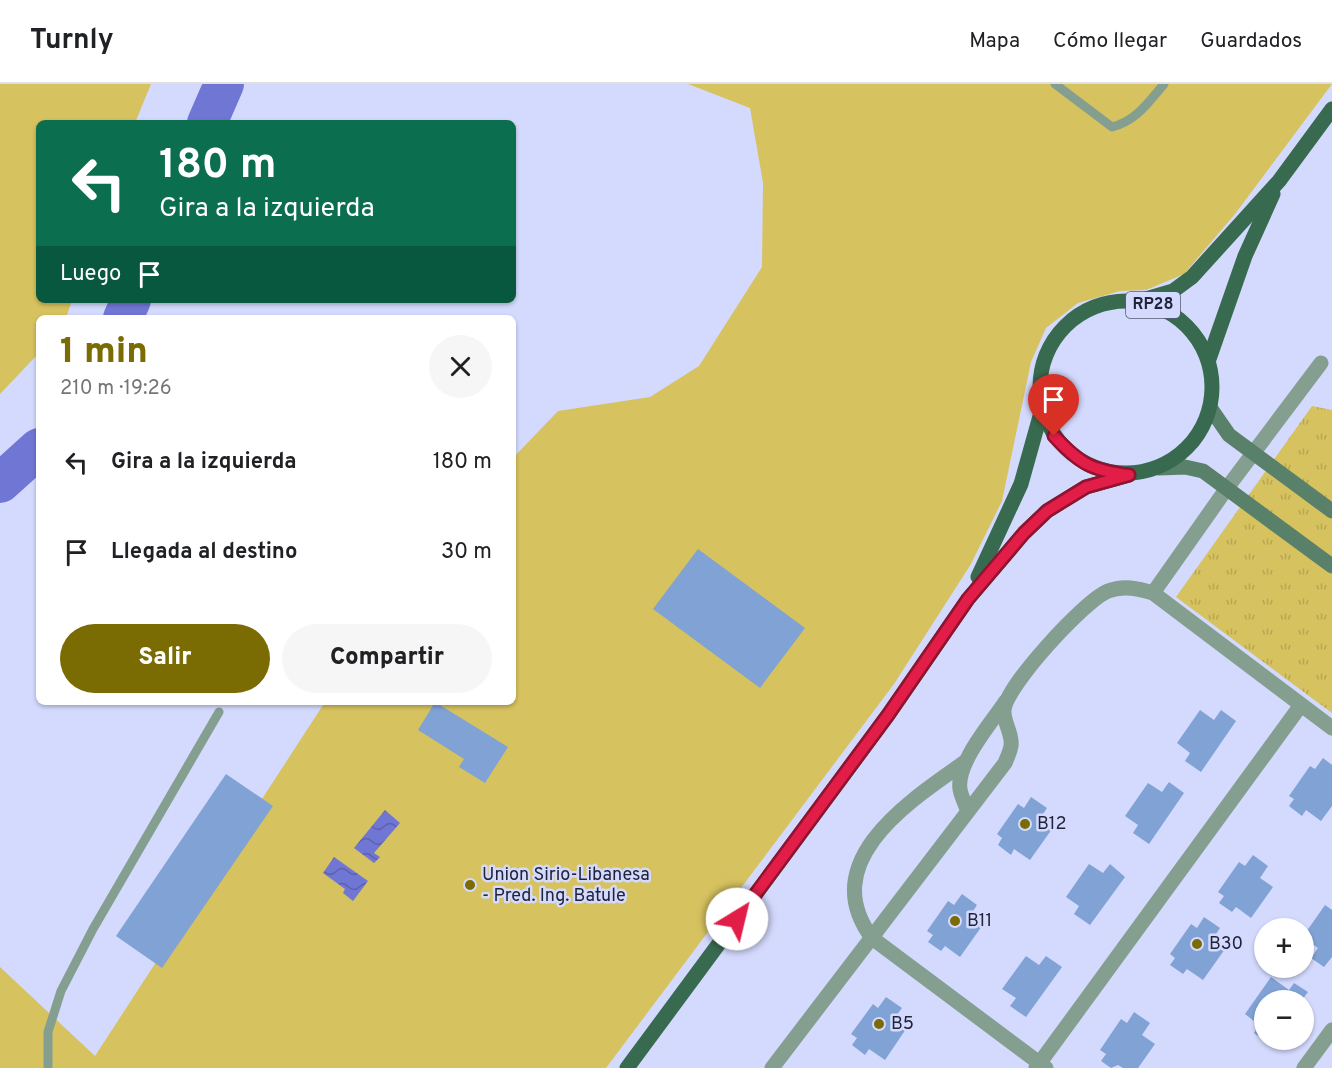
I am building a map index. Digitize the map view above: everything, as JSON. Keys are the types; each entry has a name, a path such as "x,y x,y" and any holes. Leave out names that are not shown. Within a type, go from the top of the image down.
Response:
{"main road":[{"name":"RP28","path":"1139,301 1173,291 1192,277 1279,181 1332,109"},
{"name":"RP28","path":"1209,359 1245,256 1279,181"},
{"name":"RP28","path":"627,1068 888,715 968,599 1024,533 1047,511 1086,487 1159,468 1182,454 1200,434 1211,409 1214,384 1209,359 1198,338 1182,320 1162,307 1139,301 1110,301 1084,311 1062,329 1046,353 1040,381 1042,409 1021,484 968,599"},
{"name":"RP28","path":"1042,409 1054,436 1074,457 1100,471 1129,475"},
{"path":"1211,409 1229,435 1332,511"},
{"path":"1159,468 1185,467 1203,471 1332,566"}],"street":[{"path":"1153,593 1227,488 1321,363"},
{"path":"968,811 960,788 960,775 965,762 1008,698 1065,626 1093,599 1109,590 1134,587 1153,593 1332,728"},
{"path":"772,1068 1005,763 1011,745 1004,711 1008,698"},
{"path":"965,762 904,805 871,842 859,865 856,904 863,926 872,938 1040,1066 1301,705"},
{"path":"1304,1068 1332,1030"}],"lane":[{"path":"1055,84 1112,127 1128,123 1164,84"},
{"path":"48,1068 48,1032 61,991 93,929 219,712"}],"green space":[{"path":"0,84 151,84 136,120 36,120 36,303 71,303 67,315 36,315 36,356 0,394"},
{"path":"688,84 1332,84 1235,214 1184,274 1146,290 1120,291 1078,303 1046,328 1031,362 1002,501 971,564 894,684 606,1068 0,1068 0,967 95,1056 323,705 516,705 516,455 558,411 650,397 699,366 762,267 763,183 750,108"},
{"path":"1312,406 1332,410 1332,713 1176,597"}],"water":[{"path":"385,810 400,823 374,853 380,857 374,863 354,848"},
{"path":"334,857 368,881 353,901 343,893 345,889 323,873"}],"building":[{"path":"698,549 805,628 760,688 653,609"},
{"path":"433,705 440,705 508,747 485,783 459,767 464,759 418,730"},
{"path":"1200,710 1214,720 1221,710 1236,721 1201,772 1185,761 1190,753 1177,743"},
{"path":"1323,758 1332,765 1332,806 1321,821 1306,810 1302,816 1289,806 1294,799 1289,796 1310,766 1315,769"},
{"path":"226,774 273,806 162,968 116,936"},
{"path":"1169,782 1184,793 1149,844 1133,833 1138,825 1125,816 1148,783 1162,792"},
{"name":"B12","path":"1031,797 1047,808 1039,820 1052,829 1030,860 1014,849 1011,855 998,845 1002,838 997,834 1018,804 1024,808"},
{"path":"1253,855 1268,866 1260,878 1273,887 1251,918 1236,907 1232,912 1219,903 1224,896 1218,892 1239,862 1245,866"},
{"path":"1089,864 1103,873 1110,864 1125,877 1090,925 1074,914 1079,906 1066,897"},
{"name":"B11","path":"962,894 977,905 969,917 982,926 960,957 945,946 941,951 928,942 933,935 927,931 948,901 954,905"},
{"path":"1325,905 1332,910 1332,957 1324,967 1314,960 1314,954 1318,948 1314,945 1314,921"},
{"name":"B30","path":"1204,917 1220,928 1212,940 1225,949 1203,980 1187,969 1183,974 1170,965 1175,958 1170,954 1191,924 1197,928"},
{"path":"1026,956 1039,965 1046,956 1062,967 1026,1017 1010,1006 1016,998 1002,989"},
{"path":"1272,978 1289,990 1262,990"},
{"path":"1294,983 1305,990 1289,990"},
{"name":"B5","path":"886,997 902,1008 893,1020 906,1029 885,1060 869,1049 865,1055 852,1045 857,1038 851,1034 873,1004 878,1008"},
{"path":"1254,1001 1254,1021 1245,1014"},
{"path":"1134,1012 1150,1023 1142,1035 1155,1044 1138,1068 1123,1068 1118,1065 1111,1068 1101,1061 1106,1054 1100,1050 1121,1019 1127,1023"}],"waterway":[{"path":"208,120 224,84"},
{"path":"124,315 130,303"},
{"path":"0,483 36,451"}],"place":[{"name":"B12","path":"1025,824"},
{"name":"Union Sirio-Libanesa - Pred. Ing. Batule","path":"470,885"},
{"name":"B11","path":"955,921"},
{"name":"B30","path":"1197,944"},
{"name":"B5","path":"879,1024"}],"route":[{"path":"737,919 888,715 968,599 1024,533 1047,511 1086,487 1129,475 1100,471 1074,457 1054,436"}]}
